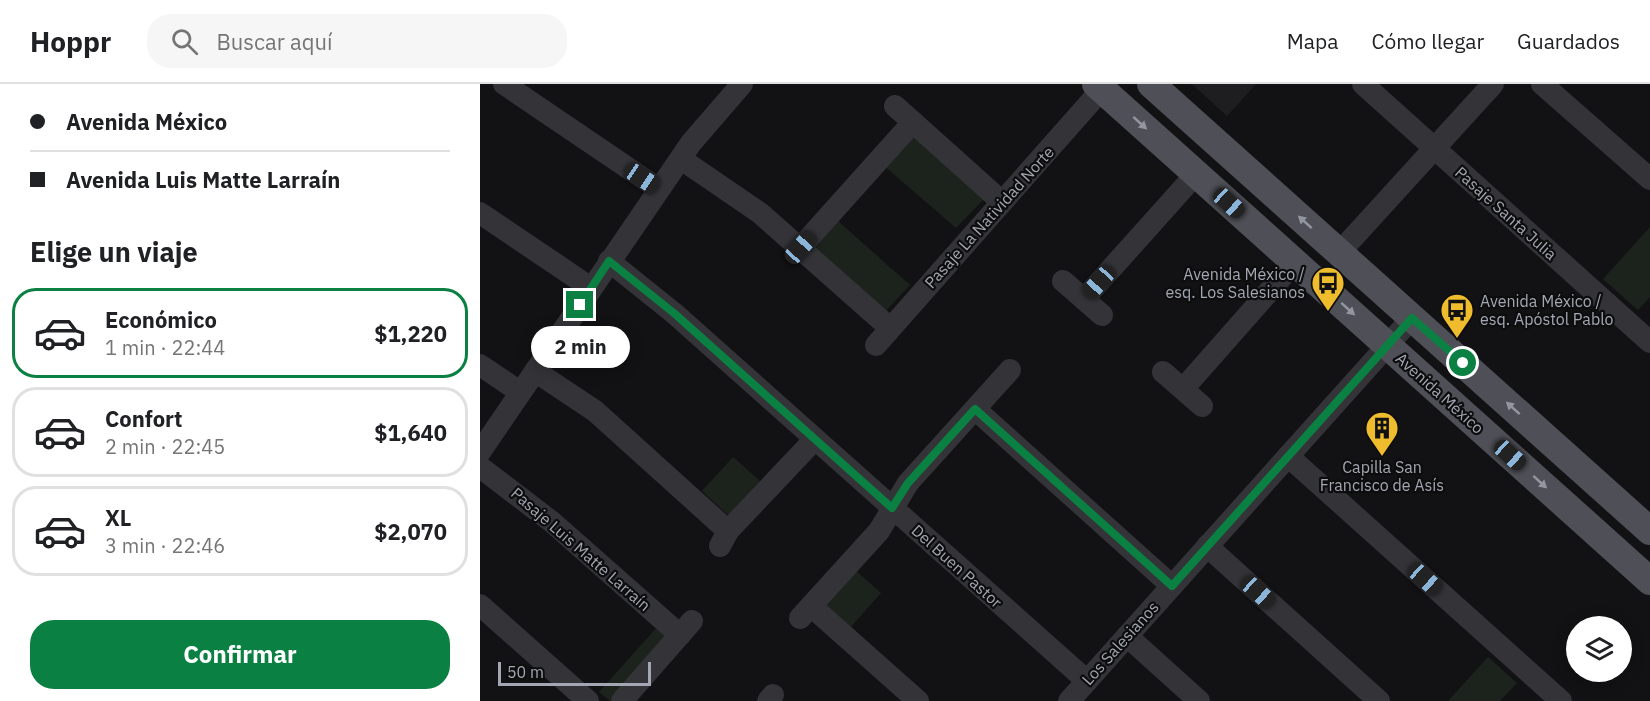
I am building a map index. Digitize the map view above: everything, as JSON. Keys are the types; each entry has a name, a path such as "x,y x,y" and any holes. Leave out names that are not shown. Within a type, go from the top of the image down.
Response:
{"main road":[{"path":"1151,84 1650,531"},
{"name":"Avenida México","path":"1099,87 1650,581"}],"street":[{"path":"480,452 659,189 742,84"},
{"name":"Pasaje Santa Julia","path":"1363,84 1650,342"},
{"path":"1339,253 1493,84"},
{"path":"1542,84 1650,179"},
{"name":"Pasaje La Natividad Norte","path":"800,248 883,337 1099,87"},
{"path":"518,88 659,189"},
{"path":"895,106 1002,202"},
{"path":"681,159 760,213 800,248 913,123"},
{"path":"1084,299 1196,174"},
{"path":"480,213 591,288"},
{"name":"Del Buen Pastor","path":"609,261 675,314 1087,681"},
{"path":"1183,389 1295,262"},
{"path":"1063,280 1102,315"},
{"name":"Los Salesianos","path":"1069,701 1412,318"},
{"path":"480,365 520,392"},
{"path":"918,701 806,612 879,531 908,483 1010,370"},
{"path":"535,371 595,411 724,538 814,439"},
{"path":"1164,372 1202,406"},
{"path":"975,409 1172,586"},
{"path":"1288,456 1561,701"},
{"name":"Pasaje Luis Matte Larraín","path":"480,467 686,628 621,701"},
{"path":"1207,546 1379,701"},
{"path":"480,605 588,701"},
{"path":"1127,636 1199,701"}],"shaded area":[{"path":"1192,84 1256,84 1227,116"},
{"path":"909,132 984,199 956,228 882,164"},
{"path":"838,221 910,285 886,311 815,248"},
{"path":"1650,227 1650,297 1638,310 1603,279"},
{"path":"733,457 760,481 729,516 702,491"},
{"path":"854,569 881,593 850,628 823,604"},
{"path":"659,625 671,635 610,701 599,692"},
{"path":"1488,657 1517,683 1500,701 1448,701"}],"place":[{"name":"Avenida México / esq. Los Salesianos","path":"1328,312"},
{"name":"Avenida México / esq. Apóstol Pablo","path":"1457,339"},
{"name":"Capilla San Francisco de Asís","path":"1382,457"}],"route":[{"path":"580,305 609,261 675,314 892,508 908,483 975,409 1172,586 1412,318 1463,363"}]}
